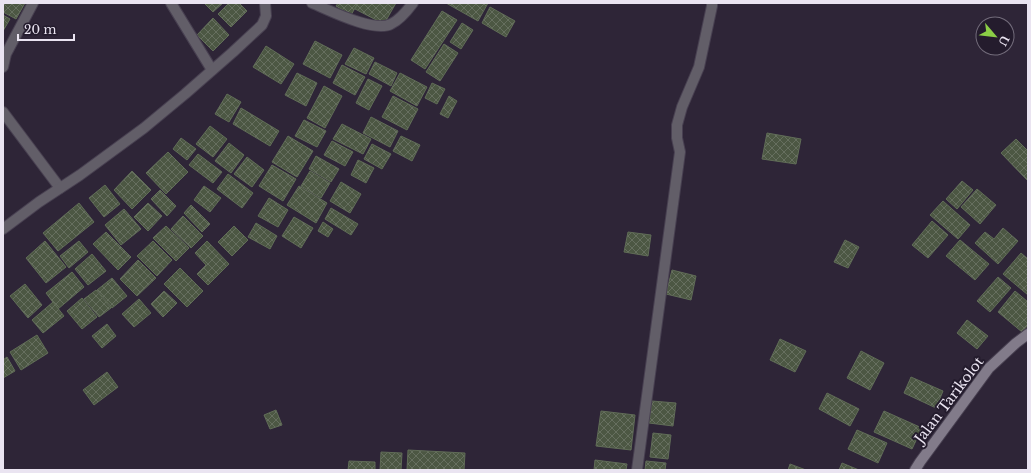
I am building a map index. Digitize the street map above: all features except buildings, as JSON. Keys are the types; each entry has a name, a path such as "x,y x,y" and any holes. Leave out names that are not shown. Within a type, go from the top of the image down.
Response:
{"street":[{"path":"3,67 6,54 33,3"},
{"path":"171,3 212,70"},
{"path":"3,229 144,128 185,94 233,52 262,24 266,16 265,3"},
{"path":"312,3 348,18 382,26 390,25 397,20 413,3"},
{"path":"637,470 680,152 677,125 682,107 699,67 712,3"},
{"path":"3,112 60,188"},
{"name":"Jalan Tarikolot","path":"915,470 989,368 1028,334"}]}
